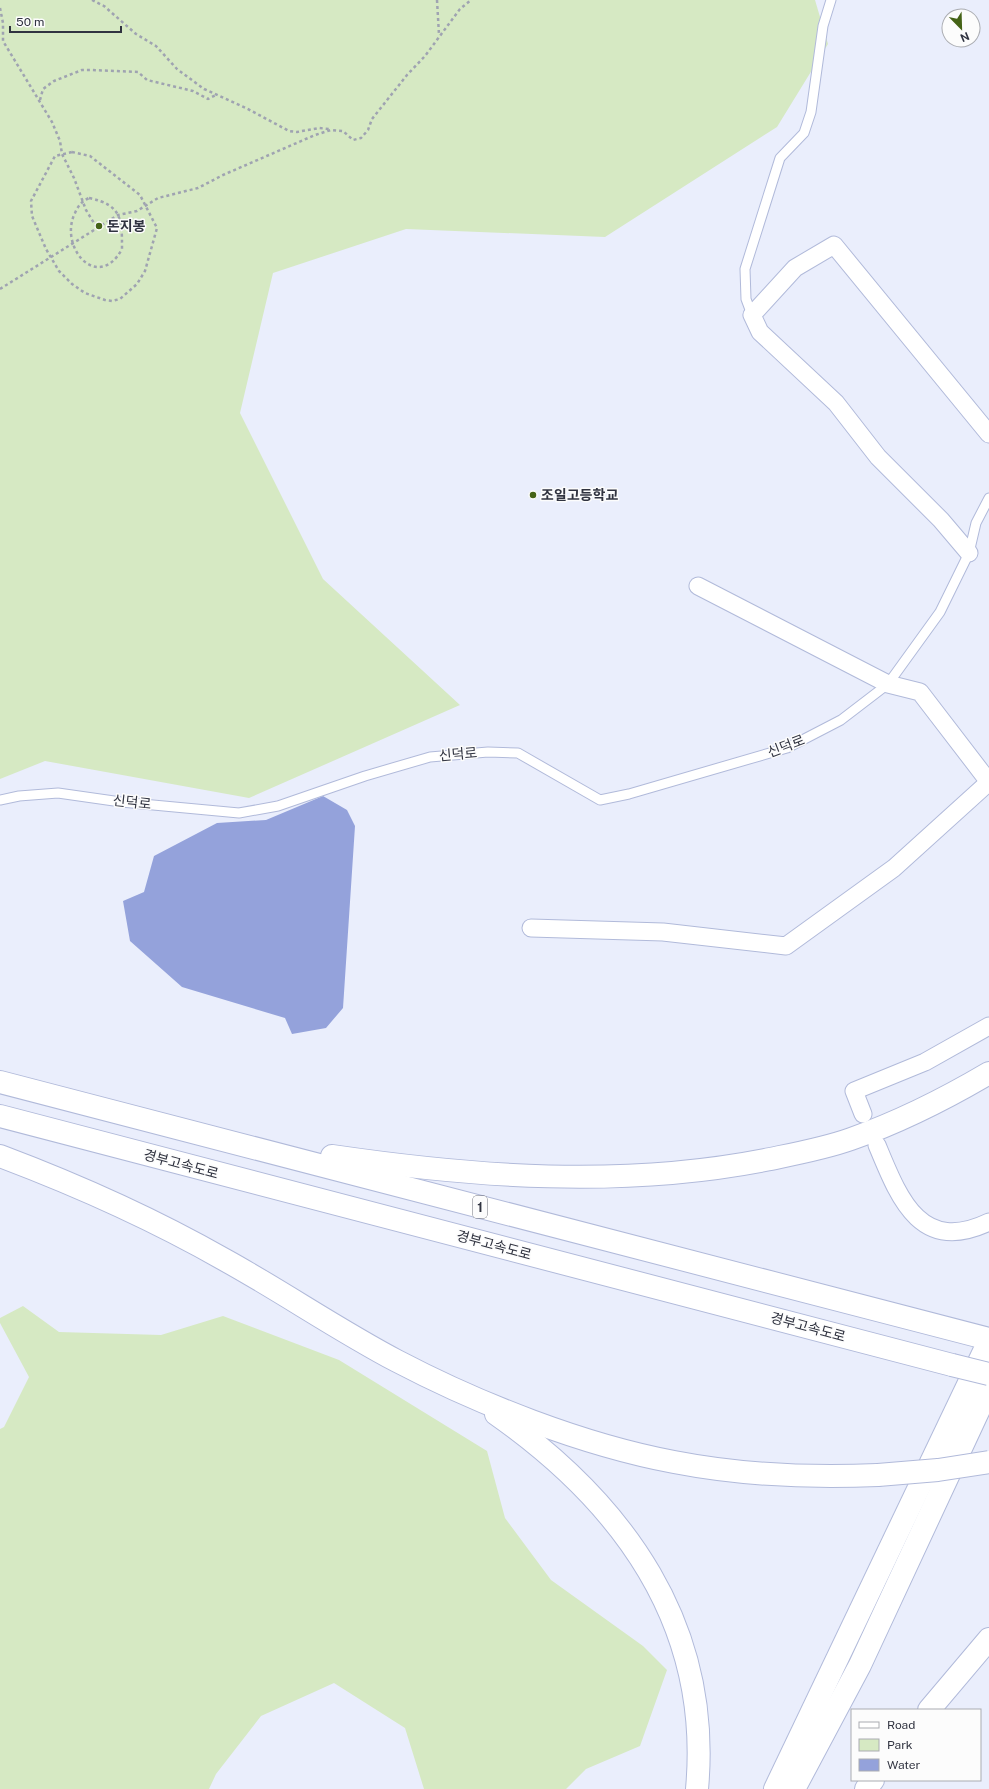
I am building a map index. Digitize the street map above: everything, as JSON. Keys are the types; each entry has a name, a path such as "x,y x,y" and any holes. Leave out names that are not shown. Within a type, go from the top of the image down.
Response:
{"highway":[{"path":"198,1133 368,1161 472,1173 588,1178 666,1174 742,1164 818,1148 850,1139 912,1114 989,1073"},
{"name":"1","path":"0,1082 989,1340"},
{"name":"경부고속도로","path":"0,1116 989,1374"},
{"path":"0,1156 82,1189 176,1233 252,1275 363,1342 483,1405 503,1419 561,1466 611,1517 646,1564 672,1617 691,1677 698,1723 697,1789"},
{"path":"775,1789 989,1340"},
{"path":"438,1381 521,1416 572,1434 661,1460 728,1471 769,1474 878,1475 938,1470 989,1462"},
{"path":"794,1789 860,1665 989,1388"},
{"path":"932,1706 989,1639"},
{"path":"866,1789 872,1781"}],"street":[{"path":"969,553 941,520 878,457 836,403 760,332 752,315 795,268 834,245 989,434"},
{"path":"531,928 663,932 786,946 894,868 989,782 920,692 888,684 698,586"},
{"path":"863,1114 854,1091 925,1062 989,1026"},
{"path":"877,1145 894,1185 907,1208 919,1220 938,1230 955,1232 976,1228 989,1222"}],"lane":[{"path":"752,315 746,298 744,268 780,158 804,133 811,112 823,26 831,0"},
{"name":"신덕로","path":"0,800 18,796 58,792 121,802 239,813 278,806 364,776 430,757 488,752 518,753 600,800 629,794 787,748 841,720 888,684 940,612 969,553 976,523 989,498"}],"path":[{"path":"92,0 104,6 136,34 156,46 177,69 204,89 246,108 289,131 298,132 319,128 343,131 354,140 361,138 368,130 372,119 407,74 425,56 460,9 471,0"},
{"path":"437,0 440,35"},
{"path":"0,8 3,23 3,41 54,128 60,141 62,154 97,228"},
{"path":"39,101 43,89 54,81 82,70 138,72 147,80 194,91 208,99 216,95"},
{"path":"0,289 118,215 137,211 158,198 198,188 256,160 315,135 331,130"},
{"path":"72,152 90,156 127,183 140,195 146,205 156,228 145,271 136,284 120,299 112,301 85,293 58,271 52,257 39,235 32,216 31,201 55,156 72,152"},
{"path":"89,198 111,205 118,215 122,249 109,265 94,268 80,259 72,244 69,231 71,222 83,200 89,198"}],"green space":[{"path":"0,0 815,0 828,44 777,127 605,237 406,229 273,273 240,413 323,579 460,705 249,798 45,761 0,779"},
{"path":"23,1306 59,1332 161,1335 223,1316 339,1360 487,1451 505,1518 551,1580 643,1646 667,1670 640,1746 586,1769 566,1789 424,1789 405,1728 334,1683 261,1716 216,1774 209,1789 0,1789 0,1429 4,1427 29,1377 0,1323 0,1318"}],"water":[{"path":"323,796 347,810 355,826 343,1008 326,1028 292,1034 285,1018 182,987 130,941 123,901 144,892 154,856 217,823 266,820"}],"place":[{"name":"돈지봉","path":"99,226"},
{"name":"조일고등학교","path":"533,495"}]}
